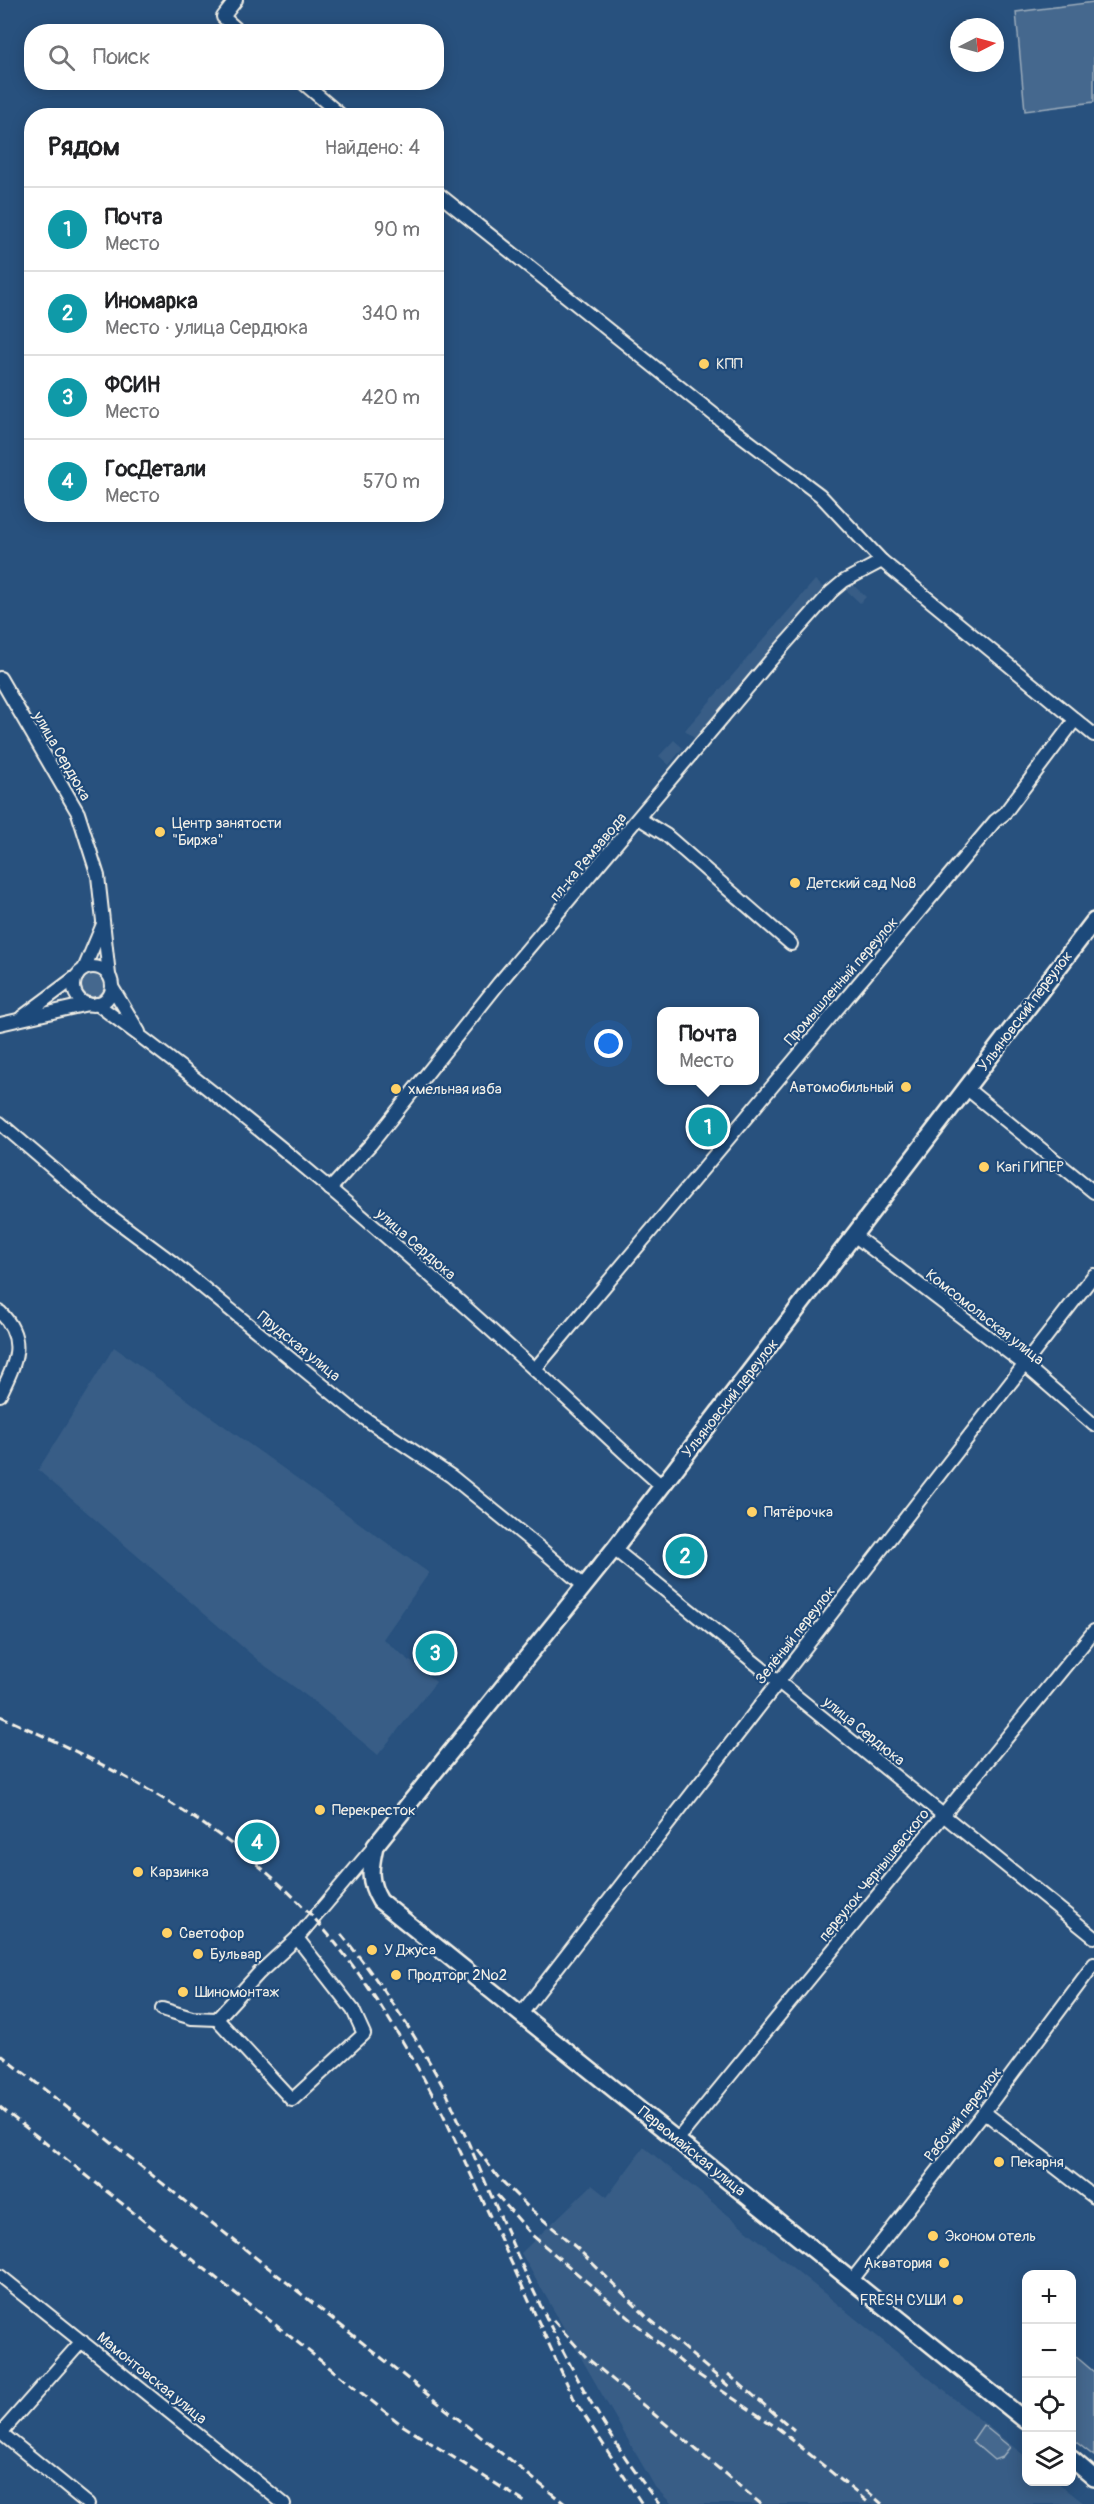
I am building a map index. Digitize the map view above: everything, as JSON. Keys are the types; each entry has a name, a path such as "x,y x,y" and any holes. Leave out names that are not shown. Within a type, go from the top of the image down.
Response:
{"main road":[{"name":"Ульяновский переулок","path":"369,1874 375,1846 614,1549 1093,925"},
{"name":"Первомайская улица","path":"369,1874 372,1887 380,1901 1022,2418"},
{"path":"1076,2463 1094,2478"}],"street":[{"path":"231,24 223,17 236,0"},
{"path":"311,90 333,108"},
{"path":"444,198 722,421 820,495 882,561 1094,735"},
{"name":"пл-ка Ремзавода","path":"330,1189 371,1144 499,983 640,819 725,713 831,592 844,581 882,561"},
{"name":"улица Сердюка","path":"0,678 78,813 98,876 110,981"},
{"name":"Промышленный переулок","path":"535,1369 838,1006 995,821 1004,814 1075,720"},
{"path":"640,819 666,835 792,944"},
{"path":"92,1004 75,993 80,973 103,923"},
{"path":"19,1020 80,973 95,967 110,981 141,1036"},
{"path":"0,1024 92,1004 108,998 110,981"},
{"name":"улица Сердюка","path":"92,1004 141,1036 330,1189 535,1369 662,1486"},
{"path":"966,1088 1094,1192"},
{"name":"Прудская улица","path":"0,1123 98,1207 172,1262 358,1414 451,1476 542,1549 584,1587"},
{"name":"Комсомольская улица","path":"855,1236 1025,1365 1094,1425"},
{"name":"Зелёный переулок","path":"521,2014 1094,1275"},
{"path":"0,1312 14,1327 17,1339 16,1353 0,1395"},
{"name":"улица Сердюка","path":"614,1549 943,1813 1094,1938"},
{"name":"переулок Чернышевского","path":"678,2139 1094,1631"},
{"path":"217,2019 259,1973 297,1938 375,1846"},
{"path":"162,2008 192,2018 217,2019 292,2100 364,2034 353,2010 297,1938"},
{"name":"Рабочий переулок","path":"852,2280 984,2112 1094,1964"},
{"path":"984,2112 1094,2197"},
{"name":"Мамонтовская улица","path":"0,2276 284,2504"},
{"path":"82,2342 0,2434 88,2504"}],"shaded area":[{"path":"1094,2 1094,102 1025,111 1016,12"},
{"path":"815,580 826,590 696,740 685,730"},
{"path":"851,583 866,597 860,603 845,589"},
{"path":"674,740 683,748 669,765 659,756"},
{"path":"93,973 98,974 104,980 104,990 98,996 93,997 88,996 82,990 81,985 82,980 88,974"},
{"path":"114,1347 429,1573 383,1639 436,1682 378,1755 312,1700 260,1662 38,1470"},
{"path":"644,2147 1022,2454 1022,2486 1062,2486 1085,2504 672,2504 655,2487 521,2253 592,2185 607,2197"},
{"path":"1076,2357 1094,2372 1094,2456 1076,2442"},
{"path":"983,2425 1010,2447 1002,2457 994,2460 972,2441"}],"railway":[{"path":"0,1716 126,1777 206,1826 279,1884 332,1939 384,2011 429,2088 575,2401 642,2504"},
{"path":"341,1934 385,1992 436,2073 516,2253 566,2357 594,2408 625,2457 659,2504"},
{"path":"0,2054 565,2504"},
{"path":"0,2107 402,2425 528,2504"},
{"path":"477,2149 497,2176 528,2207 578,2249 647,2317 732,2389"},
{"path":"497,2195 532,2235 688,2368 779,2429 870,2504"},
{"path":"553,2320 587,2358 761,2504"},
{"path":"728,2374 794,2430"},
{"path":"866,2490 882,2504"}],"place":[{"name":"КПП","path":"704,364"},
{"name":"Центр занятости \"Биржа\"","path":"160,832"},
{"name":"Детский сад №8","path":"795,883"},
{"name":"Автомобильный","path":"906,1087"},
{"name":"хмельная изба","path":"396,1089"},
{"name":"Почта","path":"708,1127"},
{"name":"Kari ГИПЕР","path":"984,1167"},
{"name":"Пятёрочка","path":"752,1512"},
{"name":"Иномарка","path":"685,1556"},
{"name":"ФСИН","path":"435,1653"},
{"name":"Перекресток","path":"320,1810"},
{"name":"ГосДетали","path":"257,1842"},
{"name":"Карзинка","path":"138,1872"},
{"name":"Светофор","path":"167,1933"},
{"name":"У Джуса","path":"372,1950"},
{"name":"Бульвар","path":"198,1954"},
{"name":"Продторг 2№2","path":"396,1975"},
{"name":"Шиномонтаж","path":"183,1992"},
{"name":"Пекарня","path":"999,2162"},
{"name":"Эконом отель","path":"933,2236"},
{"name":"Акватория","path":"944,2263"},
{"name":"FRESH СУШИ","path":"958,2300"}]}
